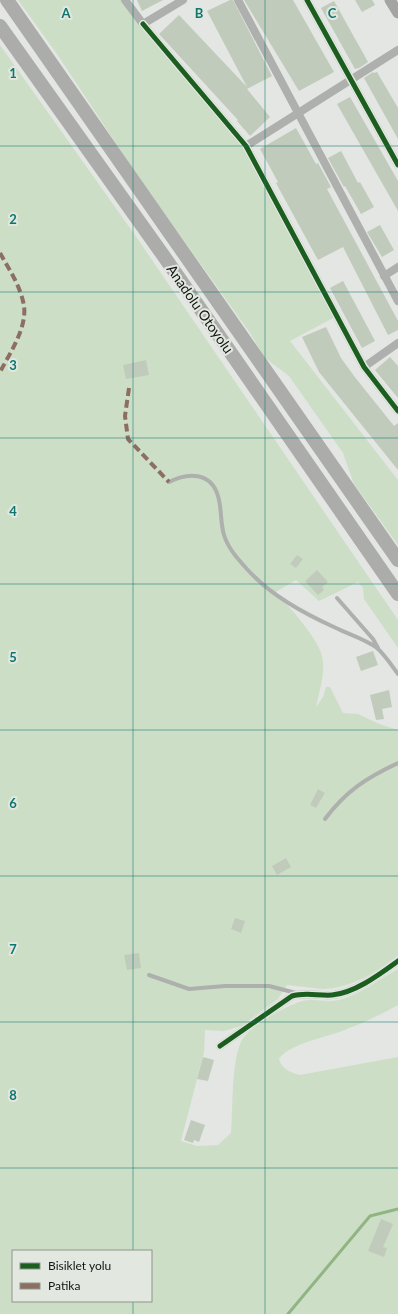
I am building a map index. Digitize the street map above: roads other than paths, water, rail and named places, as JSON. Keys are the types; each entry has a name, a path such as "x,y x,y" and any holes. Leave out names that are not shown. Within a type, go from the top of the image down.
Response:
{"highway":[{"name":"Anadolu Otoyolu","path":"7,0 398,560"},
{"name":"Anadolu Otoyolu","path":"0,26 167,261 398,594"}],"main road":[{"path":"390,0 398,13"}],"street":[{"path":"125,0 143,24 246,146 364,367 398,411"},
{"path":"143,24 183,0"},
{"path":"238,0 297,114 398,301"},
{"path":"306,0 398,165"},
{"path":"246,146 398,50"},
{"path":"384,276 398,267"},
{"path":"364,367 398,343"},
{"path":"220,1046 292,996 298,994 329,995 348,990 398,961"}],"lane":[{"path":"169,482 180,476 189,474 198,476 208,481 216,488 219,498 224,536 232,552 246,569 265,587 303,612 367,641 378,649"},
{"path":"337,598 373,639 378,649 398,674"},
{"path":"325,819 336,804 365,779 398,763"},
{"path":"149,975 189,989 224,986 269,986 298,994"}],"waterway":[{"path":"288,1314 370,1216 398,1209"}]}
